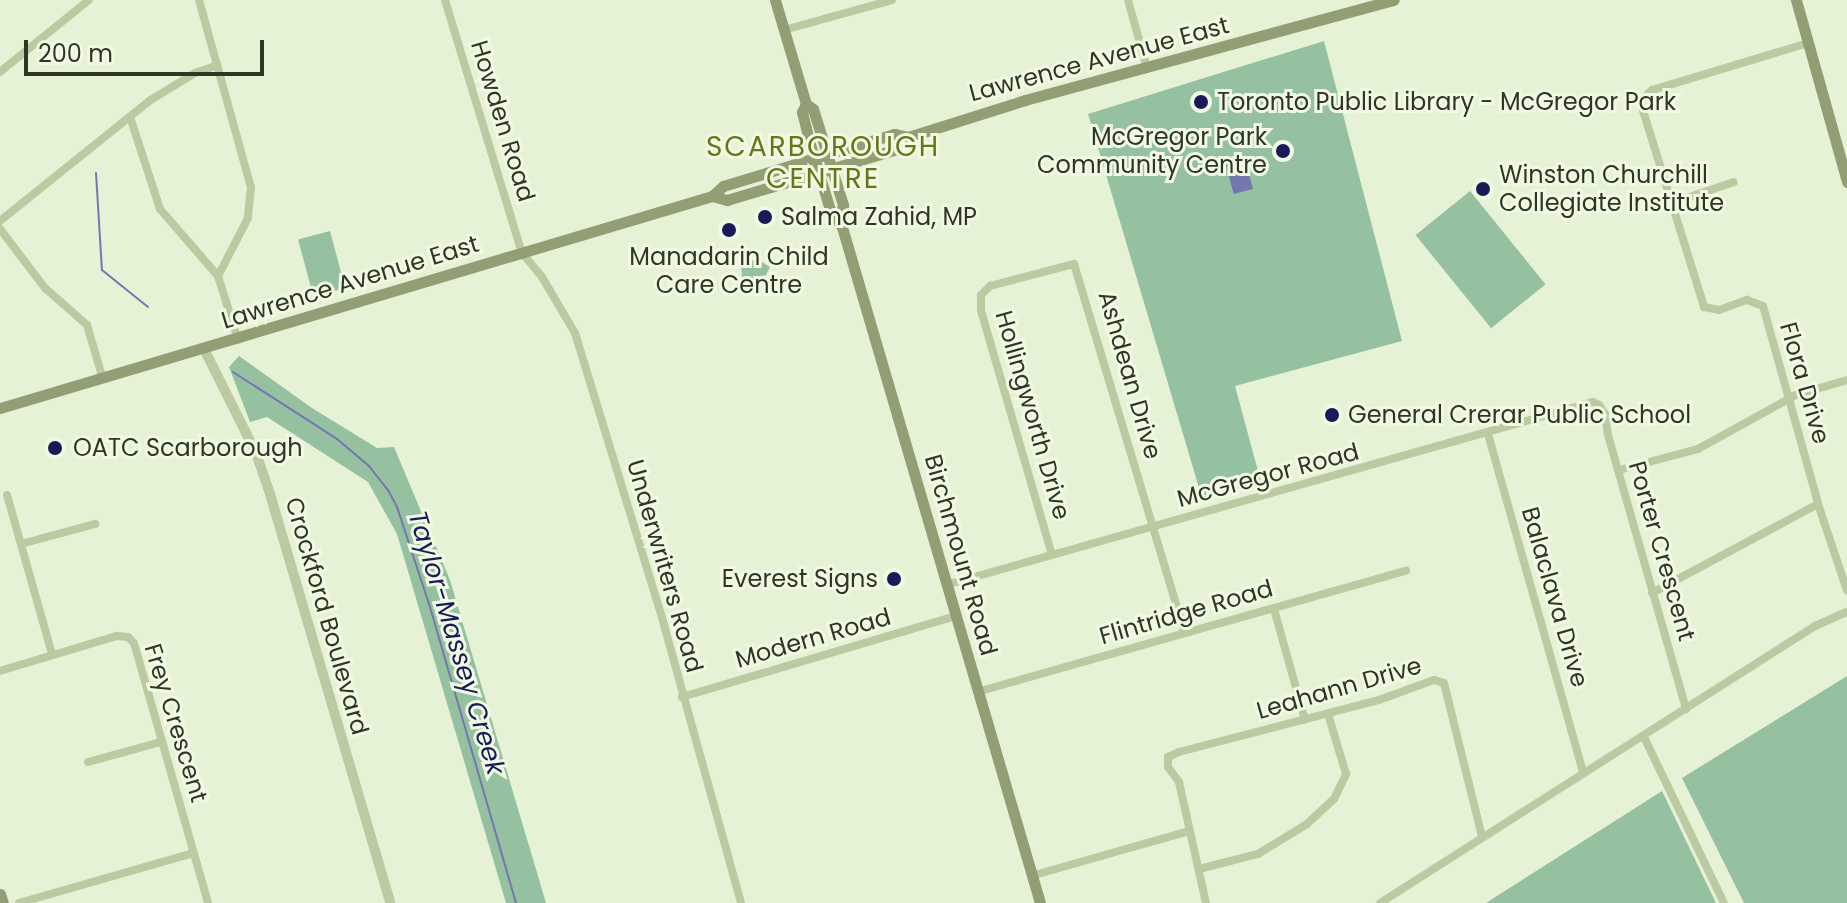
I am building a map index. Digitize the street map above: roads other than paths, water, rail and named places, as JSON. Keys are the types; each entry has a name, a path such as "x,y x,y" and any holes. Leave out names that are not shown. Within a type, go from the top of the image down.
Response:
{"main road":[{"name":"Birchmount Road","path":"775,0 806,104 813,109 843,205 839,219"},
{"name":"Lawrence Avenue East","path":"0,408 102,376 238,340 712,196 723,186 894,134 908,137 1394,0"},
{"path":"1796,0 1847,182"},
{"name":"Birchmount Road","path":"806,104 802,112 814,158 830,210 839,219 1040,903"},
{"name":"Lawrence Avenue East","path":"712,196 727,200 819,173 897,149 908,137"},
{"path":"0,894 3,903"}],"street":[{"path":"0,72 89,0"},
{"path":"199,0 251,187 248,218 218,276"},
{"name":"Howden Road","path":"445,0 522,253"},
{"path":"784,30 892,0"},
{"path":"1128,0 1147,68"},
{"name":"Flora Drive","path":"1808,43 1643,95 1643,112 1704,307 1719,310 1747,300 1763,306 1818,504 1847,590"},
{"path":"0,221 175,84 218,65"},
{"path":"130,117 160,209 218,276 238,340"},
{"path":"1672,203 1734,182"},
{"path":"0,229 45,288 87,325 102,376"},
{"name":"Underwriters Road","path":"522,253 542,277 575,333 664,625 741,903"},
{"name":"Hollingworth Drive","path":"1052,555 981,310 981,295 990,286 1046,269 1067,264 1077,267"},
{"name":"Ashdean Drive","path":"1077,267 1185,633"},
{"name":"Crockford Boulevard","path":"204,349 256,453 270,494 390,903"},
{"path":"1619,470 1698,449 1789,399 1847,380"},
{"name":"McGregor Road","path":"946,585 1488,434 1588,403 1599,405"},
{"name":"Porter Crescent","path":"1599,405 1605,414 1608,435 1686,709"},
{"name":"Balaclava Drive","path":"1488,434 1583,772"},
{"path":"7,495 52,654"},
{"path":"1652,593 1818,504"},
{"path":"21,544 95,524"},
{"name":"Flintridge Road","path":"977,692 1406,571"},
{"path":"1274,609 1305,720"},
{"path":"1380,903 1815,626 1847,612"},
{"name":"Modern Road","path":"682,697 955,616"},
{"name":"Frey Crescent","path":"0,671 117,636 128,637 134,643 208,903"},
{"name":"Leahann Drive","path":"1189,831 1179,782 1168,767 1168,757 1419,689 1434,680 1444,683 1482,837"},
{"path":"1199,869 1258,854 1291,835 1334,799 1346,774 1328,714"},
{"path":"1644,737 1724,903"},
{"path":"88,762 161,742"},
{"path":"1031,876 1189,831 1206,903"},
{"path":"19,903 193,853"}],"water":[{"path":"1245,159 1253,189 1234,194 1226,164"}],"waterway":[{"name":"Taylor-Massey Creek","path":"96,173 102,270 148,307"},
{"name":"Taylor-Massey Creek","path":"233,372 337,439 369,466 388,490 397,507 430,607 516,903"}],"place":[{"name":"Toronto Public Library - McGregor Park","path":"1201,102"},
{"name":"McGregor Park Community Centre","path":"1283,151"},
{"name":"Winston Churchill Collegiate Institute","path":"1483,189"},
{"name":"Salma Zahid, MP","path":"765,217"},
{"name":"Manadarin Child Care Centre","path":"729,230"},
{"name":"General Crerar Public School","path":"1332,415"},
{"name":"OATC Scarborough","path":"55,448"},
{"name":"Everest Signs","path":"894,579"}],"district":[{"name":"SCARBOROUGH CENTRE","path":"823,163"}]}
